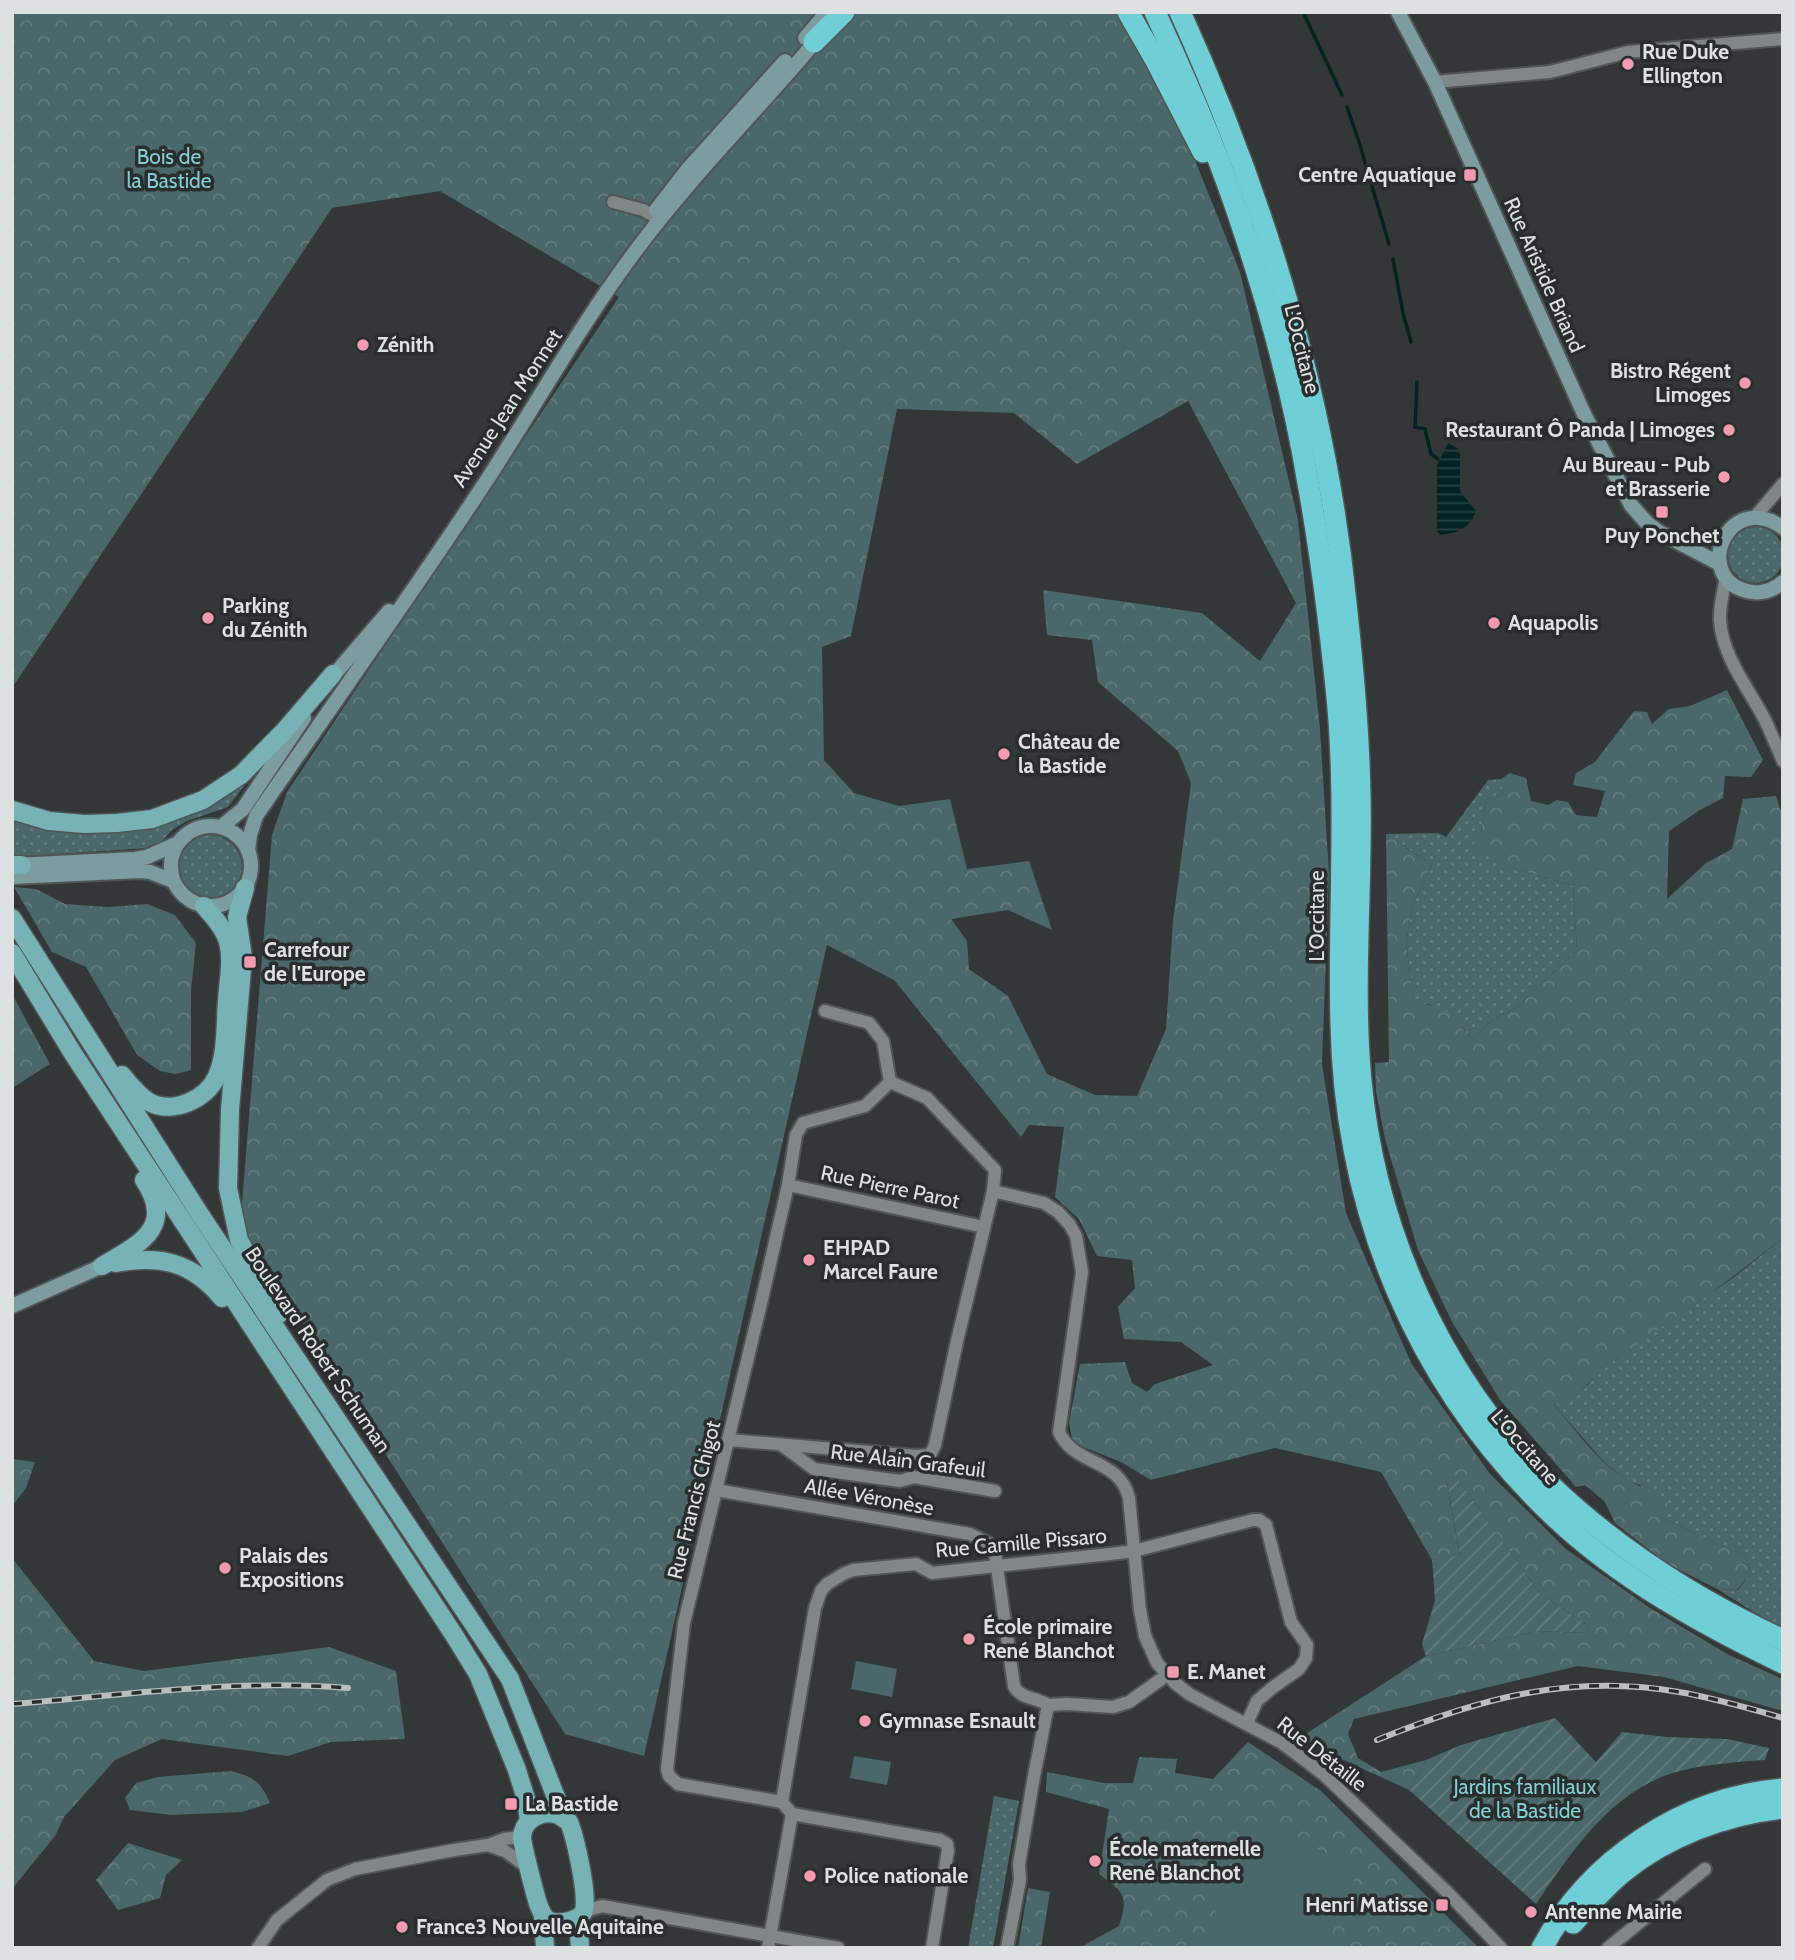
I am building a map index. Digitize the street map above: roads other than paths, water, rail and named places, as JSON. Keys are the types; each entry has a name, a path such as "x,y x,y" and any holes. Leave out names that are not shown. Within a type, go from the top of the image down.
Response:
{"highway":[{"path":"814,42 842,12"},
{"path":"1128,12 1236,209"},
{"name":"L'Occitane","path":"1155,12 1205,125 1236,209 1282,365 1308,479 1337,694 1342,871 1340,1026 1345,1097 1357,1163 1380,1249 1398,1296 1423,1348 1458,1406 1492,1450 1531,1493 1557,1519 1601,1555 1651,1591 1783,1663"},
{"name":"L'Occitane","path":"1180,12 1241,161 1283,290 1302,359 1327,473 1346,598 1356,717 1360,796 1358,1033 1361,1078 1366,1125 1378,1181 1405,1267 1445,1346 1470,1388 1546,1481 1606,1533 1668,1577 1783,1640"},
{"path":"1542,1948 1561,1917 1585,1888 1612,1861 1646,1836 1682,1816 1712,1804 1783,1789"},
{"path":"1557,1948 1572,1924 1598,1896 1624,1872 1657,1848 1717,1822 1783,1808"}],"main road":[{"name":"Avenue Jean Monnet","path":"221,827 243,809 333,674 395,603 586,309 652,215 687,170 827,12"},
{"name":"Rue Aristide Briand","path":"1398,12 1435,82 1584,414 1620,485 1640,516 1659,532 1723,570 1734,585 1744,591"},
{"name":"Avenue Jean Monnet","path":"248,850 256,816 488,479 637,248 814,42"},
{"path":"1723,570 1720,550 1724,537 1742,520 1765,518 1783,528"},
{"path":"1672,539 1724,537"},
{"path":"1744,591 1766,592 1783,582"},
{"path":"12,810 49,821 117,823 152,819 203,800 241,775 285,730 333,674"},
{"path":"15,868 147,858 176,844 196,828 208,825 232,832 242,840 248,850 251,870 237,917 243,957 230,1110 228,1188 239,1240 328,1406"},
{"path":"78,1023 138,1094 151,1103 167,1107 187,1104 206,1092 216,1077 222,1058 230,961 228,941 219,923 204,906 185,897 173,881 170,862 176,844"},
{"path":"15,868 141,871 173,881"},
{"path":"204,906 227,903 245,888"},
{"name":"Boulevard Robert Schuman","path":"12,918 201,1216 510,1679 564,1818 572,1830 585,1889 586,1903 580,1915"},
{"name":"Boulevard Robert Schuman","path":"12,953 72,1052 478,1674 526,1799 525,1829 530,1869 537,1903 543,1915"},
{"path":"12,1306 102,1266 141,1243 153,1228 156,1212 152,1192 111,1130 72,1052"},
{"path":"102,1266 142,1259 171,1262 191,1271 209,1283 272,1357"},
{"path":"525,1829 538,1815 557,1814 564,1818"},
{"path":"543,1915 556,1923 580,1915 580,1948"},
{"path":"543,1915 545,1948"}],"street":[{"path":"1435,82 1550,72 1628,52 1783,39"},
{"path":"613,202 635,207 652,215"},
{"path":"1754,517 1783,484"},
{"path":"1723,570 1720,622 1729,653 1766,722 1783,761"},
{"path":"1723,602 1744,591"},
{"path":"729,1440 907,1456 930,1455 935,1445 993,1191 995,1170 927,1098 890,1082 883,1041 869,1023 825,1011"},
{"name":"Rue Francis Chigot","path":"782,1801 678,1784 669,1776 667,1769 684,1623 788,1185 796,1135 803,1123 865,1106 890,1082"},
{"name":"Rue Pierre Parot","path":"788,1185 984,1227"},
{"path":"993,1191 1044,1203 1058,1212 1076,1236 1082,1272 1059,1432 1073,1451 1108,1468 1121,1479 1126,1488 1134,1551"},
{"name":"Rue Alain Grafeuil","path":"783,1446 814,1469 900,1481 914,1477 995,1491"},
{"name":"Allée Véronèse","path":"716,1490 970,1534 988,1544 995,1553 996,1567"},
{"name":"Rue Camille Pissaro","path":"782,1801 815,1608 821,1591 834,1579 853,1570 916,1564 932,1573 1134,1551 1259,1520 1266,1525 1291,1622 1307,1645 1306,1658 1299,1669 1257,1701 1247,1723"},
{"name":"Rue Détaille","path":"1134,1551 1144,1636 1157,1663 1175,1684 1282,1743 1335,1784 1501,1948"},
{"path":"996,1567 1014,1686 1022,1695 1040,1699 1048,1705 1113,1707 1129,1702 1167,1675"},
{"path":"1007,1948 1020,1880 1019,1864 1048,1705"},
{"path":"782,1801 792,1814 947,1843 932,1948"},
{"path":"769,1942 792,1814"},
{"path":"258,1948 277,1920 327,1880 355,1869 488,1845 525,1829"},
{"path":"488,1845 505,1851 530,1869"},
{"path":"1608,1948 1705,1869"},
{"path":"585,1889 602,1906 769,1942 838,1948"},
{"path":"580,1915 602,1906"}],"waterway":[{"path":"1303,12 1342,95"},
{"path":"1347,107 1389,244"},
{"path":"1393,259 1411,342"},
{"path":"1417,382 1415,427 1425,429 1431,454 1438,459"}],"railway":[{"path":"12,1704 222,1687 264,1685 348,1688"},
{"path":"1377,1740 1414,1725 1488,1702 1562,1688 1639,1687 1679,1692 1783,1718"}],"place":[{"name":"Rue Duke Ellington","path":"1628,64"},
{"name":"Centre Aquatique","path":"1470,175"},
{"name":"Zénith","path":"363,345"},
{"name":"Bistro Régent Limoges","path":"1745,383"},
{"name":"Restaurant Ô Panda | Limoges","path":"1729,430"},
{"name":"Au Bureau - Pub et Brasserie","path":"1724,477"},
{"name":"Puy Ponchet","path":"1662,512"},
{"name":"Parking du Zénith","path":"208,618"},
{"name":"Aquapolis","path":"1494,623"},
{"name":"Château de la Bastide","path":"1004,754"},
{"name":"Carrefour de l'Europe","path":"250,962"},
{"name":"EHPAD Marcel Faure","path":"809,1260"},
{"name":"Palais des Expositions","path":"225,1568"},
{"name":"École primaire René Blanchot","path":"969,1639"},
{"name":"E. Manet","path":"1173,1672"},
{"name":"Gymnase Esnault","path":"865,1721"},
{"name":"La Bastide","path":"511,1804"},
{"name":"École maternelle René Blanchot","path":"1095,1861"},
{"name":"Police nationale","path":"810,1876"},
{"name":"Henri Matisse","path":"1442,1905"},
{"name":"Antenne Mairie","path":"1531,1912"},
{"name":"France3 Nouvelle Aquitaine","path":"402,1927"}],"park label":[{"name":"Bois de la Bastide","path":"169,169"},
{"name":"Jardins familiaux de la Bastide","path":"1525,1799"}]}
